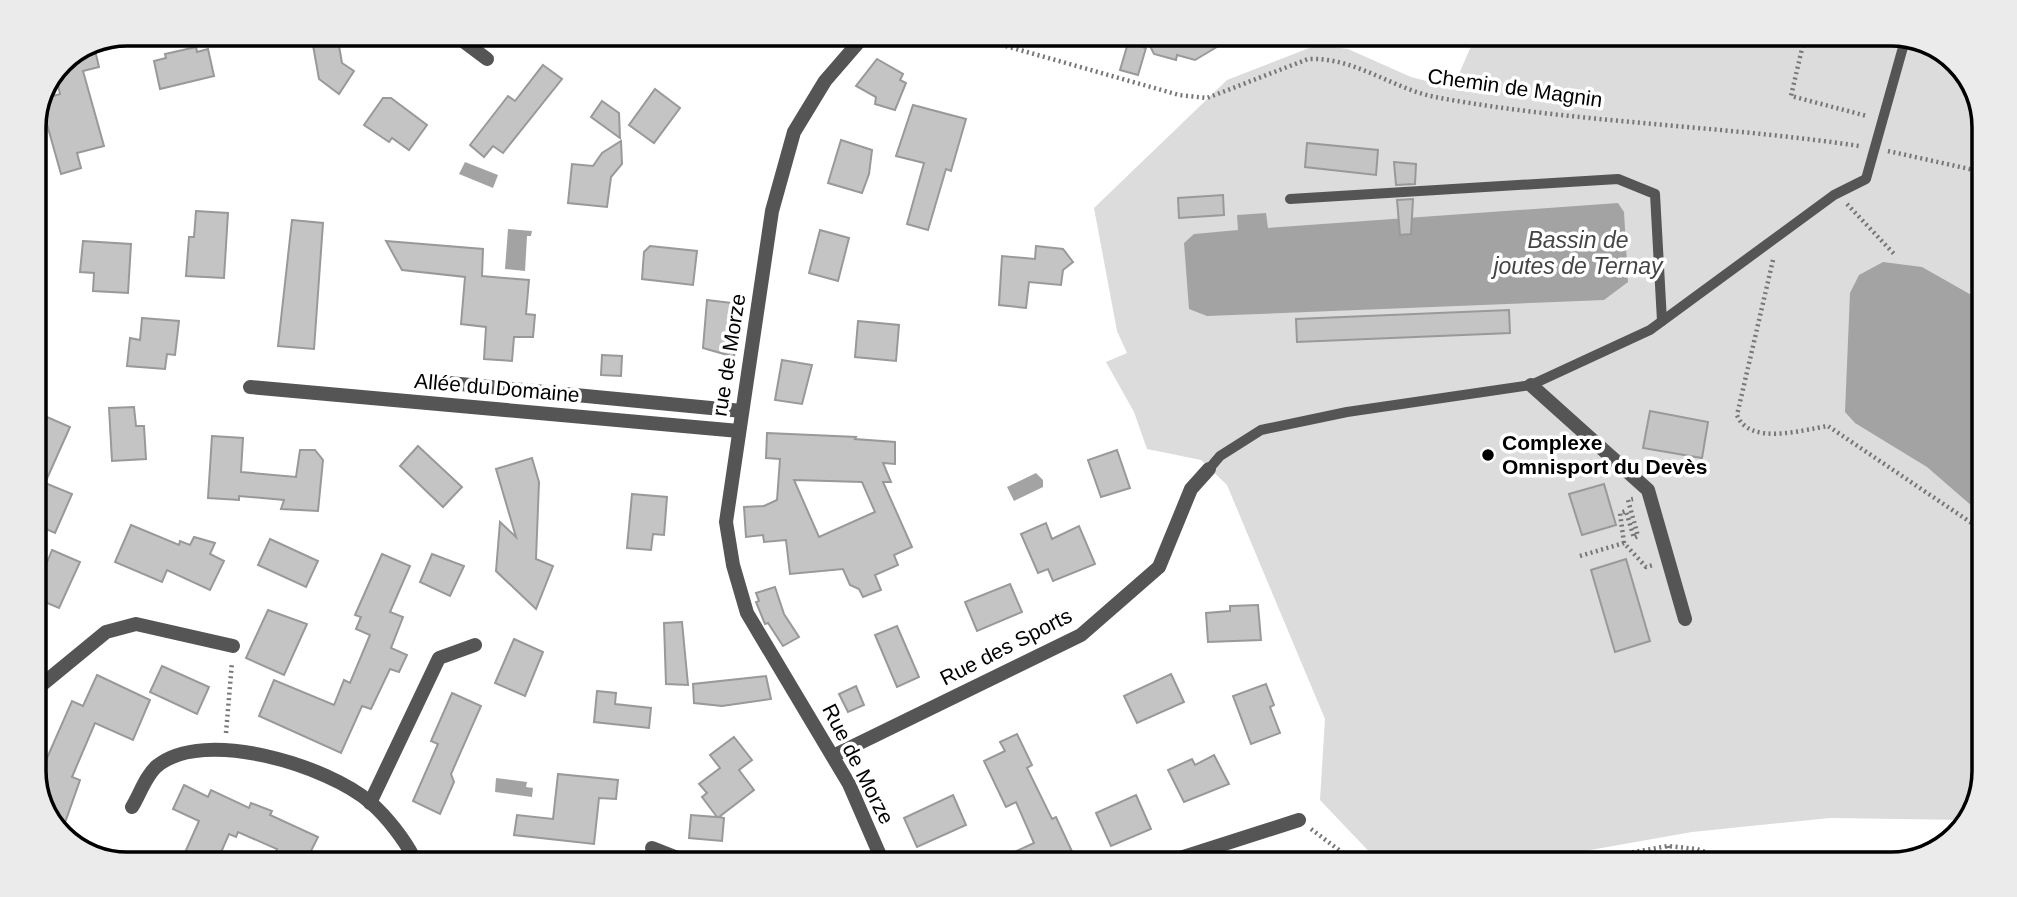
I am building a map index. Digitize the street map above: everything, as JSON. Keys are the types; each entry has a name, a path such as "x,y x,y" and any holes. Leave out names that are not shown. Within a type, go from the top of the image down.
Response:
{"street":[{"path":"468,45 487,59"},
{"name":"rue de Morze","path":"795,689 747,613 733,565 726,522 772,211 794,132 825,81 856,45"},
{"path":"429,381 742,411"},
{"path":"1531,385 1648,489 1685,619"},
{"name":"Allée du Domaine","path":"250,387 739,430"},
{"name":"Rue des Sports","path":"833,756 1081,635 1159,567 1191,489 1209,469"},
{"path":"46,681 106,632 136,624 233,646"},
{"path":"370,803 439,658 475,645"},
{"name":"Rue de Morze","path":"795,689 852,790 879,852"},
{"path":"132,807 156,767 192,749 277,758 325,775 370,803 409,852"},
{"path":"1199,852 1299,820"},
{"path":"652,848 662,852"}],"lane":[{"path":"1209,469 1220,456 1261,430 1347,412 1531,385 1650,330 1835,195 1867,179 1873,148 1903,47"},
{"path":"1290,199 1618,179 1655,194 1662,321"}],"path":[{"name":"Chemin de Magnin","path":"1003,45 1179,94 1207,98 1308,59 1323,59 1344,62 1432,96 1533,110 1775,134 1873,148 1971,169"},
{"path":"1803,45 1791,96 1858,114"},
{"path":"1858,212 1894,254"},
{"path":"1768,244 1774,253 1737,415 1741,425 1751,431 1777,433 1828,426 1972,523"},
{"path":"1641,561 1624,542 1620,513 1626,511 1634,538 1638,537 1628,500 1633,499 1644,539"},
{"path":"1580,556 1624,542"},
{"path":"1648,552 1652,565"},
{"path":"224,751 233,646"},
{"path":"1299,820 1342,852"},
{"path":"1636,852 1668,846 1705,852"},
{"path":"1668,846 1669,852"}],"shaded area":[{"name":"Complexe Omnisport du Devès","path":"1317,45 1348,49 1411,77 1453,88 1471,45 1891,45 1907,47 1931,56 1955,77 1969,105 1971,121 1972,771 1965,802 1954,820 1830,818 1692,832 1579,852 1369,852 1320,800 1325,719 1227,485 1201,460 1147,449 1134,412 1106,362 1127,353 1117,331 1094,208 1227,80"}],"water":[{"path":"465,162 498,175 493,188 459,174"},
{"name":"Bassin de joutes de Ternay","path":"1618,203 1624,212 1628,282 1604,300 1207,316 1189,309 1184,243 1194,234 1238,230 1237,215 1266,213 1268,228"},
{"path":"508,229 532,231 531,236 527,236 525,271 505,269"},
{"path":"1883,262 1922,267 1971,295 1972,506 1927,467 1855,423 1845,412 1850,293 1859,275"},
{"path":"1036,473 1043,480 1043,487 1014,501 1007,487"},
{"path":"496,778 527,782 526,787 533,788 532,797 495,792"}],"building":[{"path":"313,45 339,45 342,63 354,71 339,94 319,79"},
{"path":"1127,45 1146,48 1138,75 1120,70"},
{"path":"1146,45 1220,45 1195,60 1177,55 1176,60 1154,54"},
{"path":"196,47 197,52 208,49 214,76 160,89 154,61 166,58 165,54"},
{"path":"95,52 99,67 83,71 104,146 77,153 81,168 61,174 46,121 51,97 60,94 58,84 62,77 86,56"},
{"path":"877,59 903,74 900,80 906,83 895,110 875,104 876,97 856,86"},
{"path":"543,65 562,79 503,153 493,146 484,157 470,145 508,96 515,101"},
{"path":"655,89 680,108 654,143 629,125"},
{"path":"383,98 391,98 427,125 409,150 392,138 389,142 364,125"},
{"path":"602,101 619,113 620,138 591,117"},
{"path":"913,105 966,119 951,171 946,169 928,230 907,224 924,163 896,156"},
{"path":"841,140 872,150 869,174 862,193 828,183"},
{"path":"621,141 622,164 611,177 607,207 568,203 572,164 593,166 602,153"},
{"path":"1307,143 1378,150 1376,175 1305,167"},
{"path":"1394,162 1416,164 1415,184 1396,185"},
{"path":"1223,195 1224,215 1179,218 1178,198"},
{"path":"1413,199 1411,234 1400,235 1397,200"},
{"path":"196,211 228,213 224,278 186,276 189,237 194,237"},
{"path":"292,220 323,223 314,349 278,346"},
{"path":"820,230 849,238 838,281 809,273"},
{"path":"83,241 131,244 128,293 93,291 94,273 80,272"},
{"path":"386,241 483,249 482,276 529,280 526,314 535,315 533,337 514,337 512,361 484,359 486,327 461,324 465,277 402,270"},
{"path":"650,246 697,251 693,285 642,279 644,252"},
{"path":"1036,246 1063,249 1073,262 1063,270 1061,285 1029,282 1026,308 999,305 1002,256 1035,259"},
{"path":"707,300 741,304 734,357 703,348"},
{"path":"1509,310 1510,333 1297,342 1296,319"},
{"path":"142,318 179,321 175,355 167,354 165,369 127,366 130,338 140,340"},
{"path":"858,321 899,325 896,361 855,357"},
{"path":"602,355 622,356 621,376 601,375"},
{"path":"782,360 812,365 802,404 775,400"},
{"path":"134,407 136,426 144,426 146,459 112,461 109,408"},
{"path":"1650,411 1708,422 1702,458 1643,448"},
{"path":"46,417 70,427 46,481"},
{"path":"767,433 856,437 855,439 895,442 895,464 883,463 891,482 883,482 912,547 894,555 898,565 875,575 881,590 863,597 859,589 850,585 843,569 790,574 786,540 764,542 763,535 746,537 744,507 764,506 777,500 780,459 766,458","holes":["794,480 862,482 875,512 819,537"]},
{"path":"212,436 243,438 241,472 296,477 300,450 315,450 323,460 318,511 281,509 284,500 239,496 239,500 208,498"},
{"path":"418,446 462,487 443,507 400,466"},
{"path":"1117,450 1130,488 1101,497 1088,460"},
{"path":"532,458 539,482 536,559 553,566 536,609 496,571 500,522 516,537 496,469"},
{"path":"46,483 72,494 55,533 46,529"},
{"path":"1604,484 1616,525 1582,535 1569,494"},
{"path":"632,494 667,497 664,535 653,534 651,550 627,548"},
{"path":"1046,523 1052,539 1079,526 1095,564 1053,581 1048,569 1038,573 1021,534"},
{"path":"131,525 179,545 180,541 190,545 194,537 215,543 210,554 224,561 210,590 167,570 162,582 115,562"},
{"path":"270,539 318,561 306,587 258,565"},
{"path":"52,550 80,562 59,608 46,602 46,565"},
{"path":"382,554 410,566 390,612 403,617 391,648 407,655 399,672 390,669 371,709 362,706 341,753 259,716 274,680 334,705 344,680 350,683 370,635 356,629 361,617 355,615"},
{"path":"432,554 464,566 450,596 420,582"},
{"path":"1626,559 1650,641 1615,652 1591,570"},
{"path":"1010,584 1022,612 977,631 965,602"},
{"path":"775,587 784,614 799,637 783,646 768,623 765,624 756,602 759,601 756,593"},
{"path":"1258,605 1261,640 1208,642 1206,613 1230,611 1230,606"},
{"path":"268,610 307,624 284,675 246,658"},
{"path":"682,622 688,685 666,684 664,623"},
{"path":"897,626 919,677 897,687 875,635"},
{"path":"514,639 543,652 525,696 495,683"},
{"path":"162,666 209,687 197,714 150,692"},
{"path":"1171,674 1184,702 1137,723 1124,696"},
{"path":"97,675 150,700 133,740 95,723 72,777 80,780 65,823 56,811 47,787 46,760 72,701 83,706"},
{"path":"766,676 771,699 722,706 694,703 693,684"},
{"path":"1266,684 1274,705 1270,707 1280,733 1251,744 1233,696"},
{"path":"856,686 864,705 848,712 839,694"},
{"path":"597,691 616,693 615,704 651,708 649,728 594,722"},
{"path":"452,693 481,706 451,774 454,782 440,814 413,801 438,744 431,741"},
{"path":"1017,734 1032,765 1027,768 1052,819 1056,817 1072,852 1014,852 1034,843 1016,802 1006,807 984,761 1005,751 1000,742"},
{"path":"734,737 752,760 739,770 754,790 719,817 724,818 722,841 689,838 691,815 717,817 702,797 707,793 699,784 720,768 710,755"},
{"path":"1214,755 1229,784 1184,802 1168,770 1192,759 1195,765"},
{"path":"558,774 618,780 616,799 599,798 594,844 514,835 517,815 553,819"},
{"path":"184,785 208,797 211,790 249,808 251,803 272,811 270,815 318,837 310,852 276,852 277,849 238,832 236,837 229,834 221,852 185,852 199,821 173,809"},
{"path":"953,795 966,825 917,847 904,818"},
{"path":"1136,795 1151,829 1111,846 1096,813"}],"place":[{"name":"Complexe Omnisport du Devès","path":"1488,455"}]}
